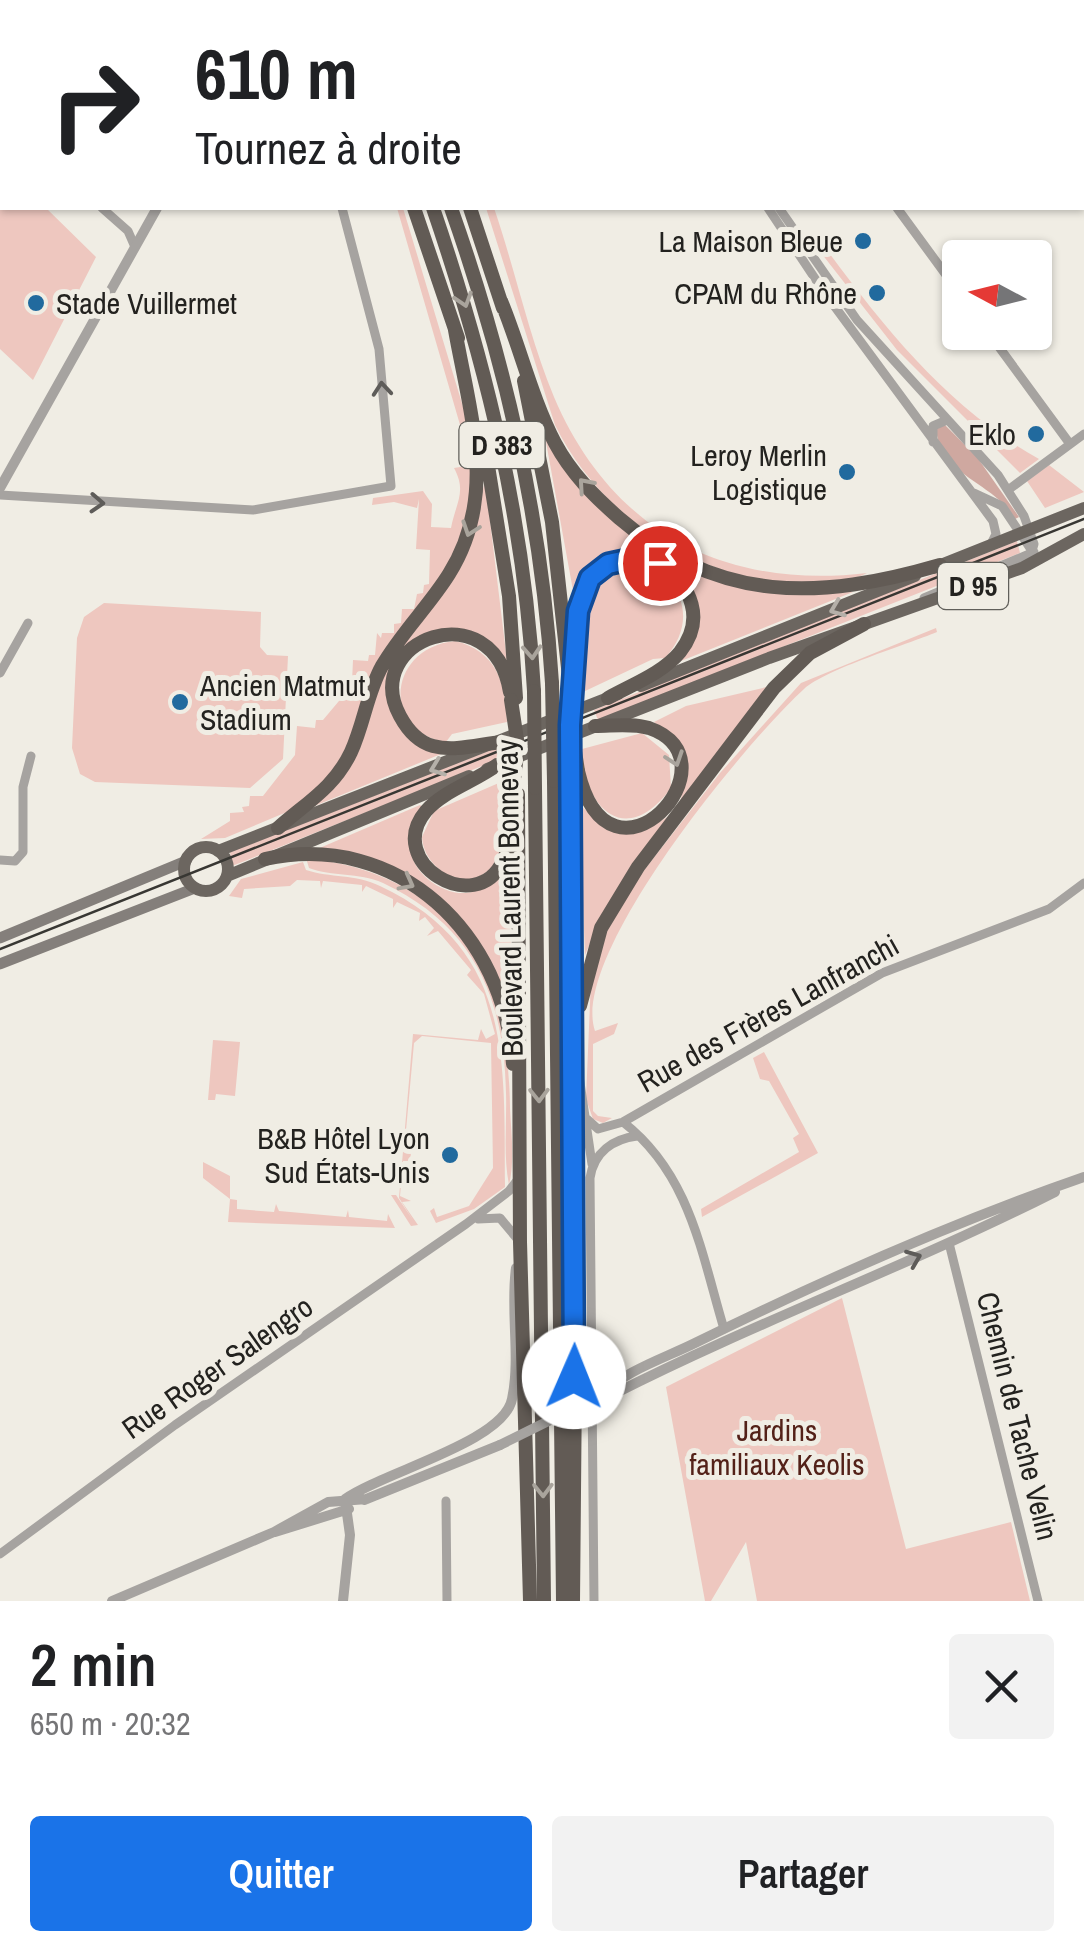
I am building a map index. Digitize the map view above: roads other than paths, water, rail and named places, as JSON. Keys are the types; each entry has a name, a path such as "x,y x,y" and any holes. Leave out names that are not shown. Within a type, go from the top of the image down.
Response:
{"highway":[{"path":"415,210 456,330 498,510 512,624 518,746 515,796 519,1178 530,1601"},
{"name":"Boulevard Laurent Bonnevay","path":"433,210 472,326 504,451 525,577 534,690 536,788 544,1601"},
{"name":"Boulevard Laurent Bonnevay","path":"453,210 487,315 522,446 537,533 552,684 563,1601"},
{"path":"471,210 564,458 590,492 657,547 726,579 801,591 865,586 940,566"},
{"path":"502,301 545,476 572,675"},
{"path":"278,828 316,799 341,770 376,678 452,570 471,528 479,493 478,455 456,330"},
{"path":"573,1601 572,675 578,611 590,578 608,564 628,558 667,567 690,599 690,632 672,659 608,698"},
{"path":"574,1039 592,948 616,900 774,688 822,645 864,624"},
{"path":"502,742 446,748 419,740 397,711 396,672 408,652 428,637 464,636 494,654 514,699"},
{"path":"574,772 588,806 617,825 638,825 661,816 679,790 678,758 659,733 638,726 595,726"},
{"path":"498,765 434,803 421,818 417,851 429,872 445,882 468,885 495,872 505,857 515,796"},
{"path":"265,859 315,854 370,867 415,887 460,924 479,949 501,996 512,1051 520,1145"}],"main road":[{"name":"D 95","path":"218,851 502,742 1084,508"},
{"name":"D 95","path":"227,876 595,726 899,610 1022,568 1037,552 1084,534"},
{"path":"0,938 186,861 199,849 218,851 228,864 227,876 214,890 195,888 0,964"},
{"path":"186,861 185,875 195,888"}],"street":[{"path":"104,210 128,231 135,248"},
{"path":"156,210 0,491 253,510 391,486 378,349 343,210"},
{"path":"769,210 824,292 995,527 992,544"},
{"path":"780,210 858,320 930,404"},
{"path":"898,210 942,269"},
{"path":"128,231 144,230"},
{"path":"1001,350 1070,444"},
{"path":"888,378 897,377 947,420 1008,490 1024,532"},
{"path":"934,443 933,426 947,420"},
{"path":"1008,490 1084,434"},
{"path":"972,493 1002,506 1037,552"},
{"path":"1,670 28,623"},
{"path":"0,860 16,860 23,852 22,802 31,756"},
{"name":"Rue des Frères Lanfranchi","path":"587,1119 598,1129 622,1122 882,973 1049,909 1084,883"},
{"path":"574,1060 587,1119 592,1167 594,1601"},
{"path":"622,1122 667,1168 691,1212 727,1334"},
{"path":"592,1167 612,1144 637,1136"},
{"path":"112,1601 274,1532 310,1510 367,1499 500,1444 601,1395 609,1386 1084,1177"},
{"name":"Rue Roger Salengro","path":"0,1554 175,1425 466,1224 510,1192 519,1178"},
{"path":"343,1601 346,1504 370,1482 488,1432 502,1421 512,1399 512,1298 520,1242 494,1216 466,1224"},
{"name":"Chemin de Tache Velin","path":"948,1237 1038,1601"},
{"path":"446,1500 447,1601"}],"tram line":[{"path":"0,949 1084,519"}],"place":[{"name":"La Maison Bleue","path":"863,241"},
{"name":"CPAM du Rhône","path":"877,293"},
{"name":"Stade Vuillermet","path":"36,303"},
{"name":"Eklo","path":"1036,434"},
{"name":"Leroy Merlin Logistique","path":"847,472"},
{"name":"Ancien Matmut Stadium","path":"180,702"},
{"name":"B&B Hôtel Lyon Sud États-Unis","path":"450,1155"}],"park label":[{"name":"Jardins familiaux Keolis","path":"777,1447"}]}
